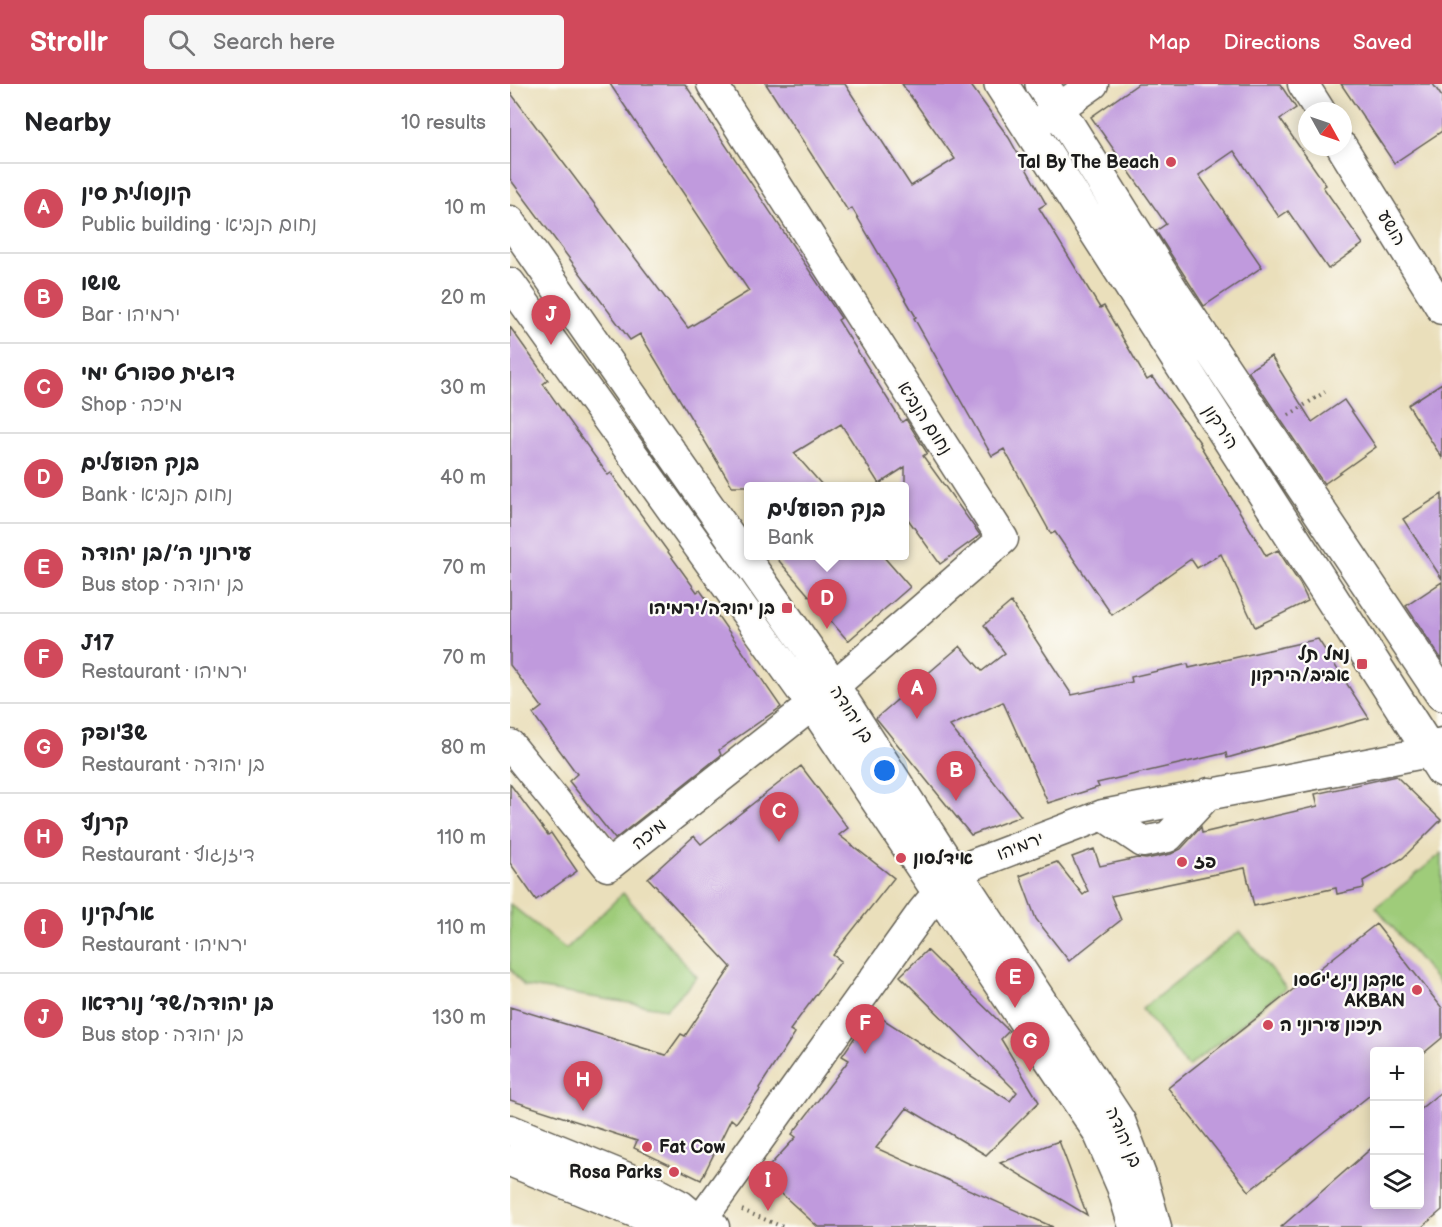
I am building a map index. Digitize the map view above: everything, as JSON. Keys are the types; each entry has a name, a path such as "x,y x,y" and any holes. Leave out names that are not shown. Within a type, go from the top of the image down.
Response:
{"main road":[{"name":"הירקון","path":"1001,84 1438,755"},
{"name":"הירקון","path":"1049,97 1175,296 1442,694"}],"street":[{"name":"נחום הנביא","path":"712,84 1003,539 823,695"},
{"path":"1029,129 1049,97 1093,84"},
{"path":"1304,84 1315,102"},
{"name":"הושע","path":"1348,156 1442,309"},
{"name":"בן יהודה","path":"510,221 946,882 1098,1132 1122,1187 1134,1227"},
{"name":"בן יהודה","path":"510,282 823,695"},
{"name":"מיכה","path":"510,745 608,866 823,695"},
{"name":"ירמיהו","path":"946,882 1103,814 1209,793 1438,755"},
{"name":"בן יהודה","path":"946,882 1120,1121 1143,1181 1156,1227"},
{"path":"706,1219 946,882"},
{"path":"510,1130 637,1182 706,1219"},
{"path":"510,1161 647,1217 673,1221 706,1219"}],"path":[{"path":"1266,430 1325,392"},
{"path":"706,1219 783,1227"}],"green space":[{"path":"1442,853 1442,987 1376,907"},
{"path":"623,893 697,977 666,1009 524,986 510,968 510,904 566,949"},
{"path":"1240,931 1286,988 1188,1067 1142,1009"}],"building":[{"path":"610,84 685,84 841,318 838,320 902,422 906,419 927,453 923,456 980,535 940,564 909,521 909,482 905,482 905,467 882,482 878,482 841,424 794,453 819,482 744,482 744,486 732,486 640,334 630,340 510,179 510,92 688,328 749,291"},
{"path":"766,84 845,84 911,186 955,159 902,84 970,84 1009,138 1046,204 1039,208 1100,308 1104,306 1147,380 1152,377 1201,444 1266,556 1278,550 1308,601 1255,627 1221,554 1197,568 1191,559 1112,615 1055,532 1051,534 1004,449 992,456 914,318 916,317 852,208 848,211"},
{"path":"1138,84 1280,84 1296,108 1280,119 1298,145 1298,156 1306,156 1326,185 1323,187 1363,244 1328,269 1288,211 1279,217 1234,151 1199,175 1262,267 1204,306 1156,231 1166,224 1091,117"},
{"path":"1341,84 1433,84 1442,97 1442,131 1394,163"},
{"path":"510,327 548,380 543,384 608,475 611,473 697,592 700,590 781,707 719,750 721,755 615,839 569,781 577,774 533,714 542,707 510,665"},
{"path":"1271,356 1312,422 1344,400 1376,447 1324,484 1248,371"},
{"path":"1442,383 1442,458 1408,405"},
{"path":"1442,494 1442,579 1403,519"},
{"path":"778,560 886,560 910,587 848,641"},
{"path":"1442,582 1442,660 1406,606"},
{"path":"1011,602 1072,695 1132,682 1131,677 1188,664 1189,668 1318,639 1369,718 1227,758 1226,753 1097,783 1099,787 1048,803 1003,702 950,726 1021,816 971,835 876,718 960,646 982,671 1005,653 984,625"},
{"path":"801,766 848,828 839,835 894,878 833,955 841,961 790,1030 795,1033 759,1088 760,1090 736,1123 731,1119 701,1180 634,1148 637,1141 510,1100 510,1007 666,1055 681,1034 685,1036 731,967 648,878 694,836 701,844"},
{"path":"1396,776 1441,820 1403,858 1363,881 1364,888 1337,894 1336,888 1254,906 1245,868 1111,896 1121,920 1069,961 1036,919 1020,876 1057,862 1083,895 1088,891 1072,857 1094,849 1100,866 1171,854 1181,849 1201,827 1202,833 1318,806 1315,794"},
{"path":"510,784 548,835 551,833 577,871 536,900 510,863"},
{"path":"1376,924 1442,1008 1442,1038 1425,1052 1424,1047 1370,1047 1370,1095 1249,1191 1168,1088"},
{"path":"927,950 1009,1031 1001,1039 1039,1102 986,1155 907,1108 876,1148 1053,1227 818,1227 761,1175 796,1137 792,1134 849,1060 842,1056 872,1012 1010,1101 1017,1092 900,976"},
{"path":"1442,1091 1442,1210 1422,1227 1281,1227 1370,1149 1370,1209 1424,1209 1424,1106"},
{"path":"1059,1141 1087,1215 1000,1163"}],"place":[{"name":"Tal By The Beach","path":"1171,162"},
{"name":"בן יהודה/שד׳ נורדאו","path":"551,345"},
{"name":"בן יהודה/ירמיהו","path":"787,608"},
{"name":"בנק הפועלים","path":"827,629"},
{"name":"נמל תל אביב/הירקון","path":"1362,664"},
{"name":"קונסולית סין","path":"917,719"},
{"name":"שושו","path":"956,801"},
{"name":"דוגית ספורט ימי","path":"779,842"},
{"name":"אידלסון","path":"901,858"},
{"name":"פז","path":"1182,862"},
{"name":"אקבן נינג'יטסו AKBAN","path":"1417,990"},
{"name":"עירוני ה׳/בן יהודה","path":"1015,1008"},
{"name":"תיכון עירוני ה","path":"1268,1025"},
{"name":"J17","path":"865,1054"},
{"name":"שצ'ופק","path":"1030,1072"},
{"name":"קרנף","path":"583,1111"},
{"name":"Fat Cow","path":"647,1147"},
{"name":"Rosa Parks","path":"674,1172"},
{"name":"ארלקינו","path":"768,1211"}]}
